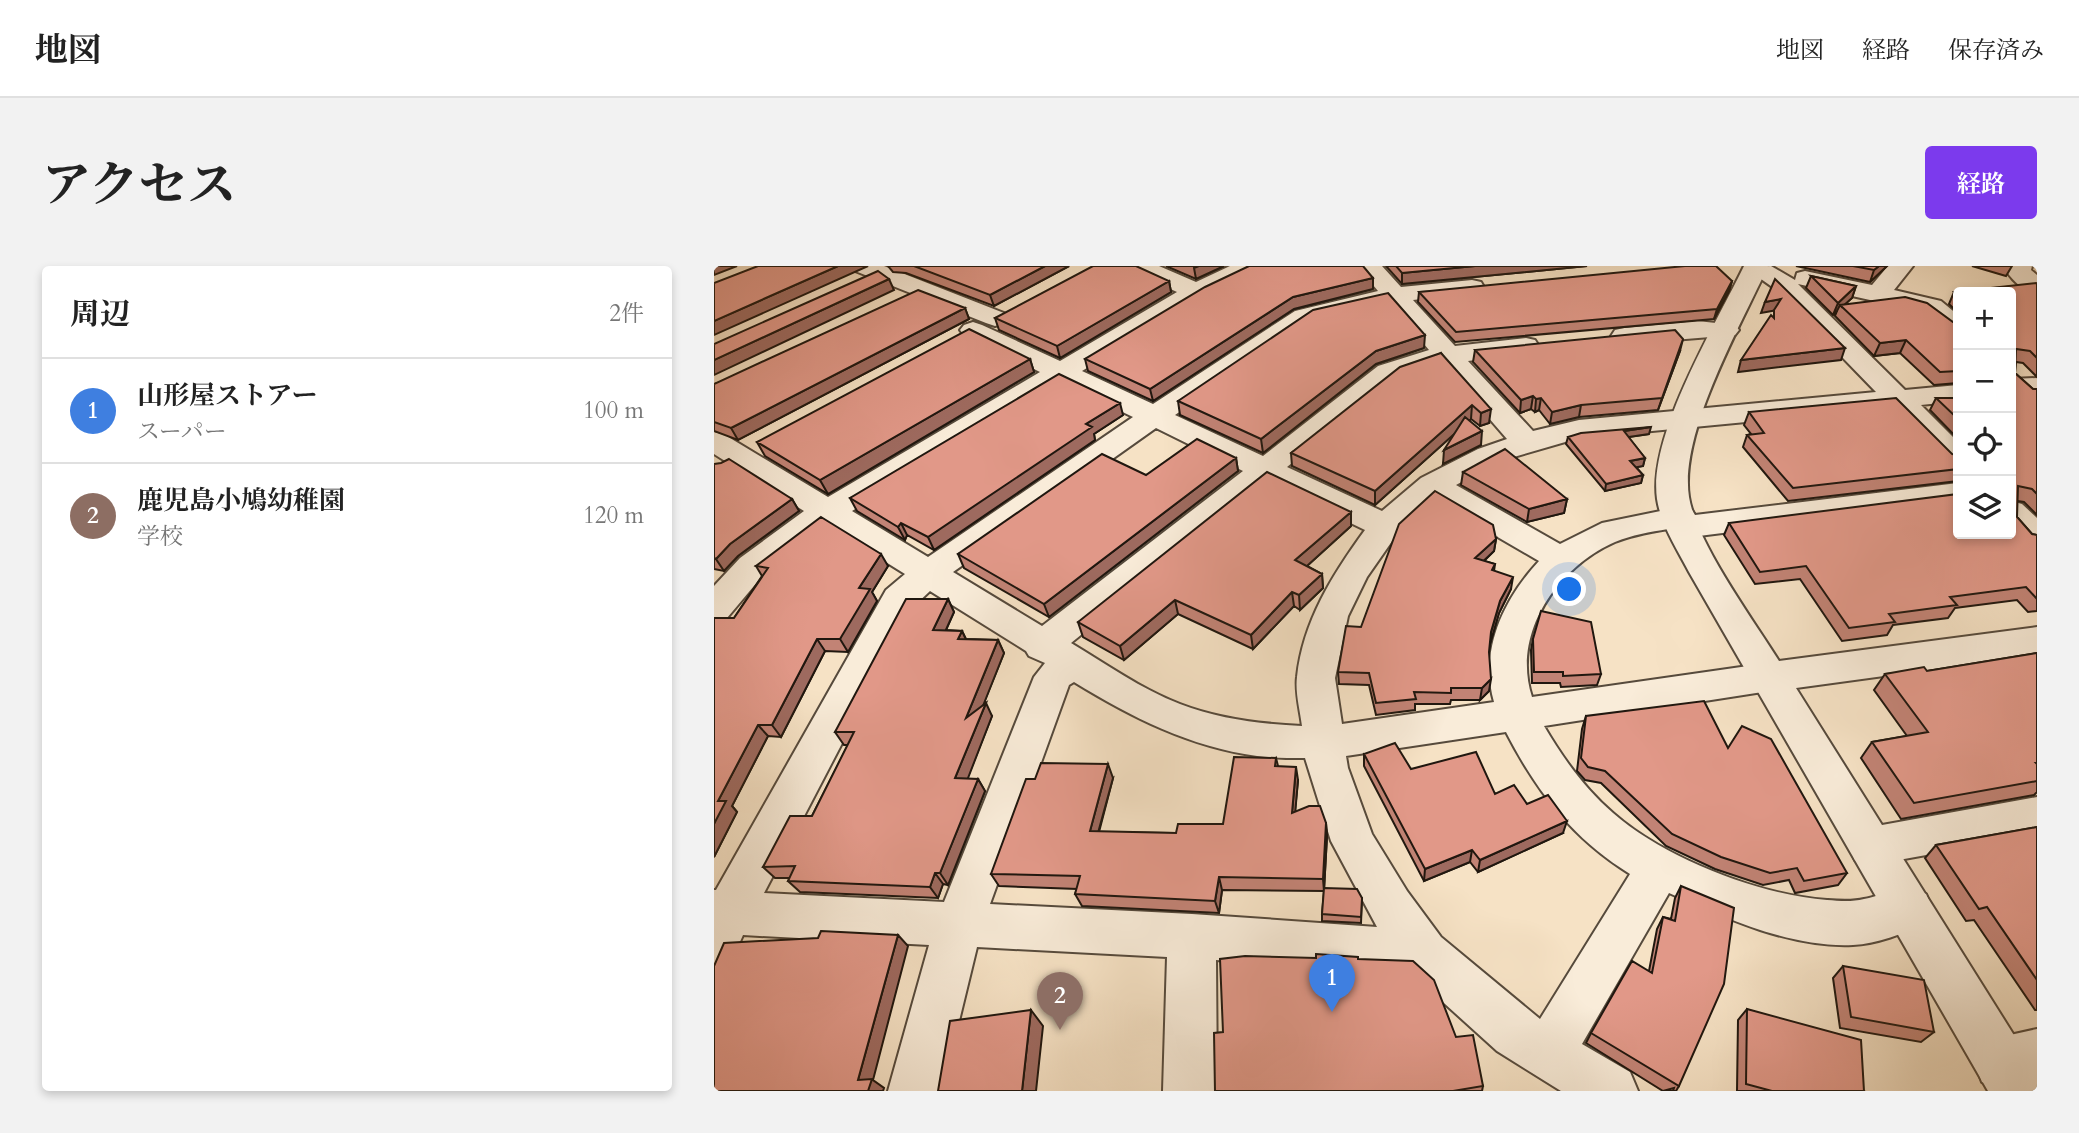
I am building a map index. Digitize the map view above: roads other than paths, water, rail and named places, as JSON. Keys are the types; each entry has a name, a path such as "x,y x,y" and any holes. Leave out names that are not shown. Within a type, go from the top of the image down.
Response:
{"street":[{"path":"1139,266 1196,292"},
{"path":"714,609 752,566 800,528 1196,292 1249,266"},
{"path":"1368,266 1526,442"},
{"path":"1754,266 1932,306 1953,323"},
{"path":"1754,266 1686,420 1673,463 1672,496 1681,522 1706,572 1909,909 2019,1070"},
{"path":"1754,266 1787,286 1953,454"},
{"path":"1878,294 1901,266"},
{"path":"2020,266 2019,272 2037,288"},
{"path":"865,274 921,289 973,330 1385,526"},
{"path":"1424,953 1192,936 959,924 719,924 899,599 927,574 1153,416 1304,316 1336,306 1394,295 1491,285"},
{"path":"897,301 921,289"},
{"path":"973,330 1020,305"},
{"path":"1600,339 1697,329 1726,330"},
{"path":"915,1091 959,924 1054,677 1057,655 1264,468 1388,372 1426,358 1447,354 1558,343"},
{"path":"1611,1091 1515,1033 1424,953 1390,906 1353,841 1327,768 1316,678 1330,616 1351,574 1385,526 1432,485 1489,455 1526,442 1579,429 1953,394"},
{"path":"732,453 1057,655 1163,714 1200,727 1257,740 1324,743 1769,677 2037,641"},
{"path":"1432,485 1561,559"},
{"path":"1909,909 1853,923 1783,914 1659,868 1599,829 1565,792 1518,715 1510,687 1508,653 1522,606 1561,559 1594,538 1626,526 1953,494"},
{"path":"2016,516 2037,537"},
{"path":"1871,846 2037,816"},
{"path":"1548,1053 1659,868"},
{"path":"1190,1091 1192,936"}],"place":[{"name":"山形屋ストアー","path":"1332,1012"},
{"name":"鹿児島小鳩幼稚園","path":"1060,1030"}]}
